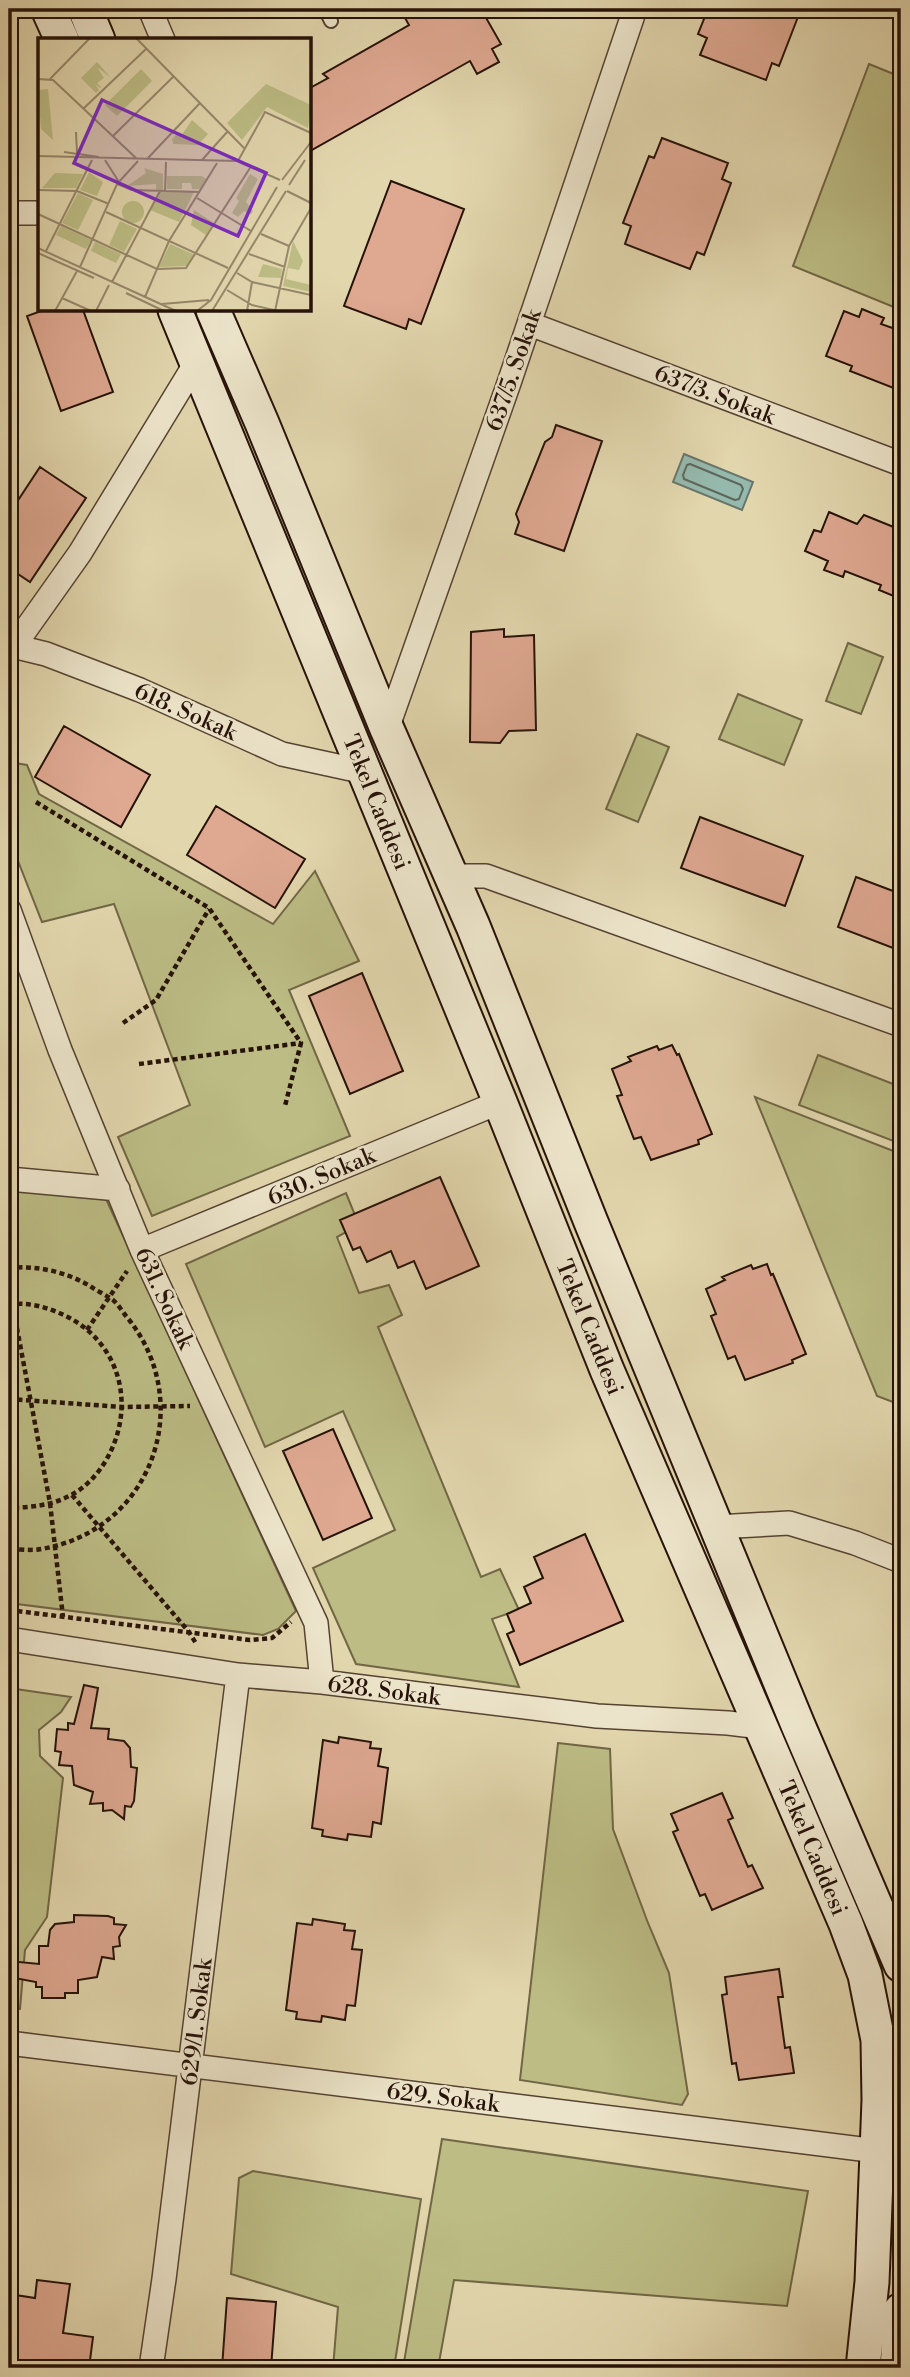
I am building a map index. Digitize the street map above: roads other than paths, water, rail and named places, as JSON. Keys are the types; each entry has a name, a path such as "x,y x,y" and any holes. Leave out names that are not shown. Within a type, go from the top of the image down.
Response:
{"main road":[{"path":"48,9 61,38"},
{"path":"85,9 97,38"},
{"name":"Tekel Caddesi","path":"176,312 607,1370 846,1924 865,1975 878,2040 872,2282 863,2368"},
{"path":"214,312 387,729 453,876 798,1725 901,1965"},
{"path":"897,2368 901,2310"}],"street":[{"path":"150,9 162,38"},
{"name":"637/5. Sokak","path":"387,729 530,324 635,9"},
{"path":"9,214 38,213"},
{"name":"637/3. Sokak","path":"530,324 901,464"},
{"path":"11,645 80,553 197,361"},
{"name":"618. Sokak","path":"11,645 46,654 140,690 282,754 365,772"},
{"path":"453,876 486,876 901,1024"},
{"name":"631. Sokak","path":"9,911 60,1051 142,1250 316,1623 322,1682"},
{"name":"630. Sokak","path":"142,1250 500,1102"},
{"path":"9,1179 118,1189"},
{"path":"717,1527 789,1523 855,1543 901,1561"},
{"name":"628. Sokak","path":"9,1639 238,1675 322,1682 597,1716 761,1727"},
{"name":"629/1. Sokak","path":"151,2368 238,1675"},
{"name":"629. Sokak","path":"9,2043 877,2151"}],"water":[{"path":"684,454 753,482 742,510 673,482"}]}
